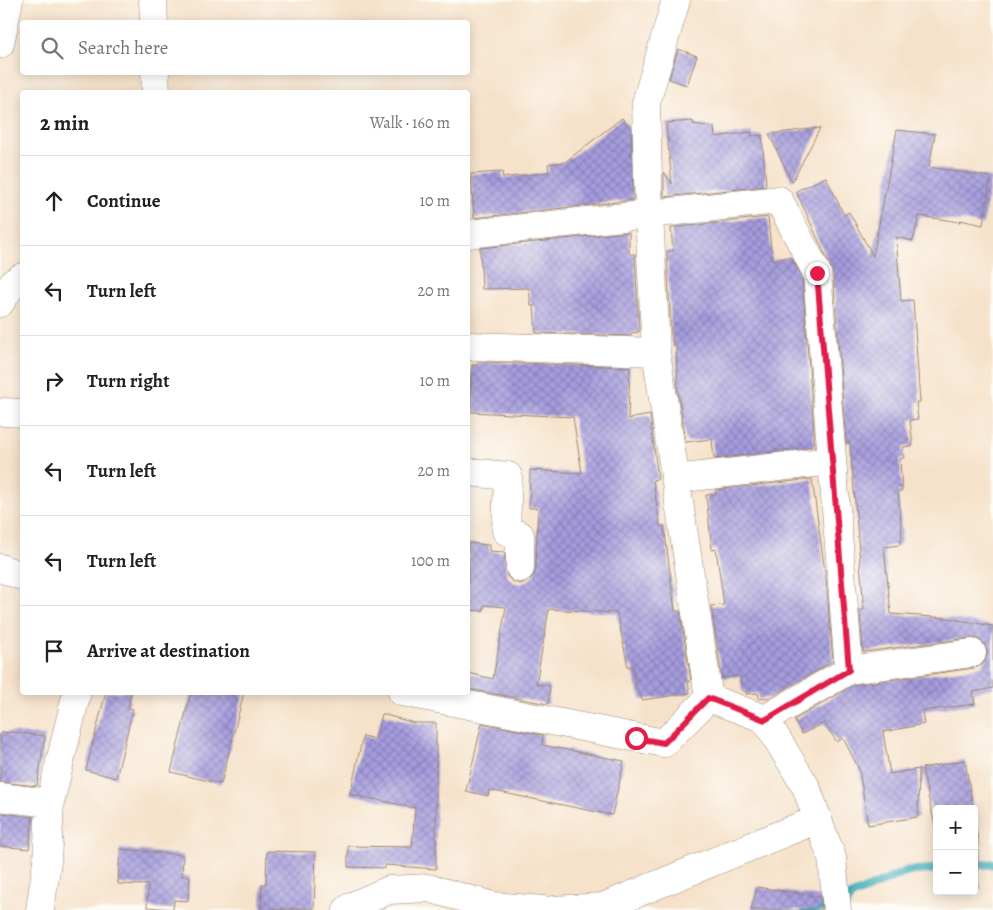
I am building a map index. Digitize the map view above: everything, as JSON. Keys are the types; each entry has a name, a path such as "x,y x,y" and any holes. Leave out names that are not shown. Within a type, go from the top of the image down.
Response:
{"street":[{"path":"0,44 9,0"},
{"path":"153,0 154,20"},
{"path":"676,0 646,102 649,214 656,352 708,698"},
{"path":"155,75 156,90"},
{"path":"470,234 779,200 817,273 849,670"},
{"path":"0,303 14,282 20,278"},
{"path":"470,346 656,352"},
{"path":"675,479 832,461"},
{"path":"470,472 508,476 506,530 520,535 520,568"},
{"path":"0,568 20,575"},
{"path":"765,720 849,670 972,653"},
{"path":"42,910 50,803 76,695"},
{"path":"417,695 664,743 708,698"},
{"path":"708,698 765,720 806,787 832,858 837,910"},
{"path":"0,797 50,803"},
{"path":"553,910 604,908 818,819"},
{"path":"347,910 389,890 428,888 493,906 544,910"}],"building":[{"path":"678,49 697,56 687,85 669,79"},
{"path":"622,118 631,130 633,200 474,218 471,174 502,172 503,178 549,172 548,164 565,162"},
{"path":"693,121 693,124 714,127 715,137 752,132 752,136 762,135 766,186 664,197 664,172 672,184 666,123"},
{"path":"820,128 792,182 769,134"},
{"path":"897,130 935,134 929,167 991,177 983,225 960,220 960,222 919,216 913,241 896,237 901,301 913,300 920,402 916,402 918,419 910,420 913,446 903,447 904,458 900,459 902,491 898,491 902,534 900,545 884,547 891,614 947,618 993,626 993,688 973,692 975,704 922,711 924,724 883,732 890,774 919,769 918,817 868,825 859,769 843,738 837,742 824,723 802,734 794,720 854,685 974,668 982,665 986,659 987,651 984,643 977,638 970,638 863,652 860,610 864,610 850,442 846,443 833,272 796,191 826,177 844,215 849,212 873,256"},
{"path":"768,217 772,260 791,257 802,277 815,446 714,459 712,439 686,442 678,391 676,345 673,346 671,331 667,251 673,251 671,228"},
{"path":"629,232 629,254 635,254 639,332 631,333 631,336 536,333 534,306 531,306 529,288 482,289 480,248"},
{"path":"478,362 630,367 628,419 650,415 658,479 653,480 660,526 664,526 675,611 680,611 691,681 688,682 690,693 642,700 636,685 633,666 628,667 617,613 549,609 536,684 550,686 548,704 470,689 470,673 493,679 506,607 484,605 483,611 470,610 470,543 489,545 489,551 504,552 507,576 513,582 520,584 528,581 534,575 536,568 538,508 529,508 530,470 582,473 573,417 470,412 472,365 478,365"},
{"path":"812,479 826,579 833,661 771,697 759,699 758,693 746,694 746,691 742,691 740,676 722,678 711,606 724,605 716,549 712,550 706,495 716,494 715,490"},
{"path":"105,695 130,695 128,708 133,709 116,778 86,770"},
{"path":"190,695 243,695 221,784 171,772"},
{"path":"382,714 414,723 436,723 436,869 385,865 385,868 348,867 348,846 412,847 415,808 350,794 363,736 375,739"},
{"path":"482,723 543,735 542,745 624,761 612,815 489,790 488,796 466,791"},
{"path":"12,732 45,736 37,786 0,782 0,733"},
{"path":"965,760 972,805 933,805 933,817 922,768"},
{"path":"0,813 33,817 29,849 0,846"},
{"path":"120,849 183,855 182,876 190,876 188,901 174,900 173,909 147,907 148,885 118,884"},
{"path":"267,851 316,852 314,908 261,910 262,884 266,884"},
{"path":"757,887 820,897 821,910 751,910"}],"waterway":[{"path":"978,865 993,864"},
{"path":"805,910 846,903 851,896 907,871 933,869"}],"route":[{"path":"636,738 664,743 708,698 765,720 849,670 817,273"}]}
